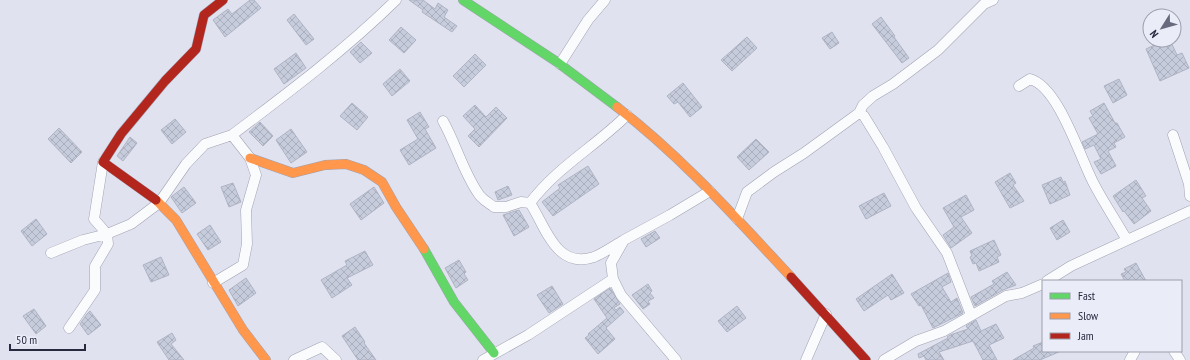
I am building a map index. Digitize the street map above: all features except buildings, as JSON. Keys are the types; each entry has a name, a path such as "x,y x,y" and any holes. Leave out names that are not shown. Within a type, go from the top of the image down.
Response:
{"street":[{"path":"69,328 95,290 95,266 108,244 107,234 94,219 103,162 121,134 165,80 196,49 204,15 223,0"},
{"path":"51,254 83,240 107,234 131,224 159,203 186,164 205,144 232,135 306,80 365,30 396,0"},
{"path":"463,0 560,64 653,136 737,219 826,314 866,360"},
{"path":"560,64 588,20 605,0"},
{"path":"737,219 747,192 859,113 863,105 873,96 893,84 938,50 984,4 993,0"},
{"path":"1019,86 1030,79 1036,80 1054,100 1062,113 1096,188 1127,240"},
{"path":"859,113 864,116 883,147 916,208 947,253 971,315"},
{"path":"530,203 542,187 562,169 614,128 627,115"},
{"path":"443,121 452,137 465,170 478,195 494,207 506,207 521,202 530,203 538,214 554,245 569,257 580,260 595,256 670,215 710,191"},
{"path":"213,283 243,265 247,244 246,210 256,174 250,158 232,135"},
{"path":"1173,135 1189,184 1190,196"},
{"path":"250,158 293,173 325,165 346,164 364,170 382,182 396,208 426,253 454,302 494,353"},
{"path":"103,162 153,197 176,220 243,330 266,360"},
{"path":"1049,280 1071,266 1190,211"},
{"path":"624,240 611,263 614,278 621,295 676,360"},
{"path":"483,360 528,334 614,278"},
{"path":"884,360 916,341 944,331 1006,296 1022,293 1042,284"},
{"path":"806,360 826,314"},
{"path":"294,360 322,347 336,360"}],"traffic: fast":[{"path":"463,0 557,62 617,107"},
{"path":"424,249 454,302 494,353"}],"traffic: slow":[{"path":"617,107 641,126 686,167 729,210 791,277"},
{"path":"250,158 293,173 325,165 346,164 364,170 382,182 396,207 424,249"},
{"path":"156,200 176,220 243,330 266,360"}],"traffic: jam":[{"path":"156,200 103,162 121,134 165,81 196,49 204,15 223,0"},
{"path":"791,277 866,360"}]}
